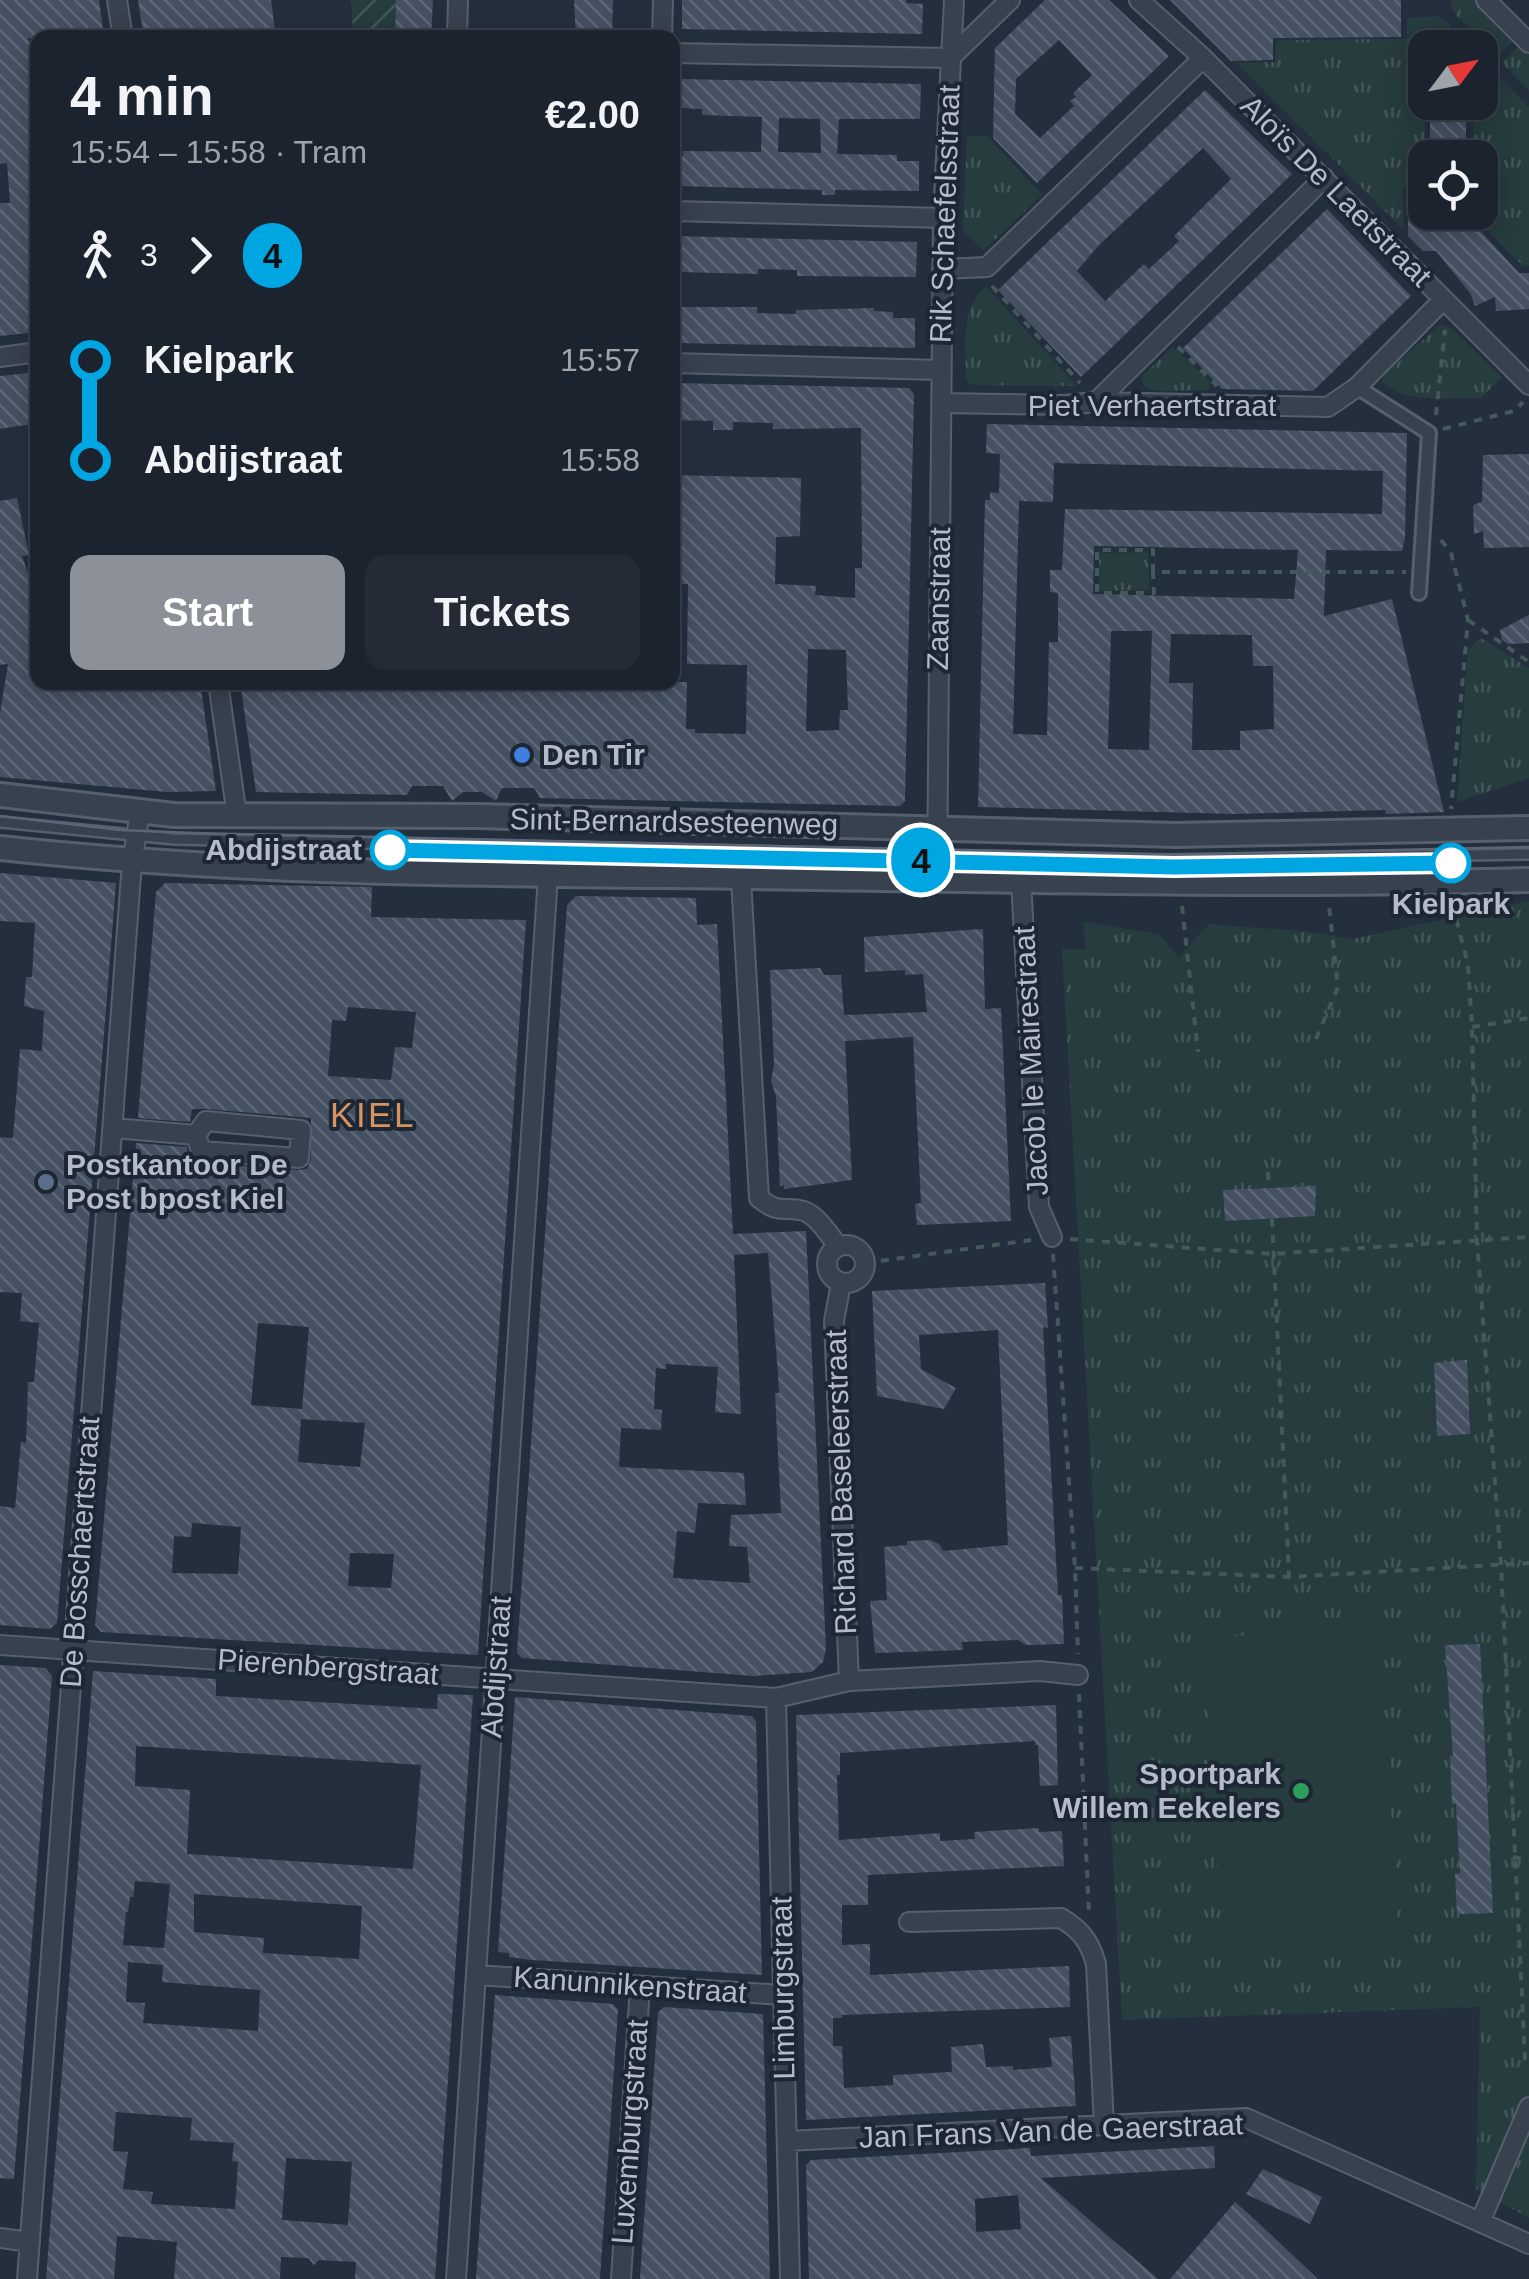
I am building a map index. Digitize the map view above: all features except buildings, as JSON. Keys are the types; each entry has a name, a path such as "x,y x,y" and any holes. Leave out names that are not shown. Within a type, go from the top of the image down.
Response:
{"street":[{"path":"117,0 122,30"},
{"path":"457,30 458,0"},
{"path":"662,30 663,0"},
{"name":"Rik Schaefelsstraat","path":"940,370 954,0"},
{"name":"Rik Schaefelsstraat","path":"950,58 1010,0"},
{"name":"Aloïs De Laetstraat","path":"1140,0 1203,58 1529,385"},
{"path":"1486,0 1529,43"},
{"path":"680,54 950,58"},
{"path":"942,269 987,267 1203,58"},
{"path":"1096,402 1324,178"},
{"path":"680,211 943,218"},
{"name":"Piet Verhaertstraat","path":"942,403 1328,407 1356,387 1444,300"},
{"path":"0,357 30,353"},
{"path":"680,363 940,370"},
{"name":"Zaanstraat","path":"937,880 940,370"},
{"path":"1356,387 1429,433 1419,593"},
{"path":"219,690 237,816"},
{"name":"Sint-Bernardsesteenweg","path":"0,795 140,812 237,816 478,816 1176,836 1529,828"},
{"name":"De Bosschaertstraat","path":"27,2279 74,1610 132,862 140,812"},
{"name":"Sint-Bernardsesteenweg","path":"0,848 132,862 548,874 1179,882 1529,880"},
{"name":"Abdijstraat","path":"456,2279 548,874"},
{"path":"740,878 759,1198 773,1209 802,1210 815,1218 838,1246 854,1246 861,1252 865,1262 859,1278 841,1283"},
{"name":"Jacob le Mairestraat","path":"1021,881 1038,1207 1052,1238"},
{"path":"206,1121 301,1130 298,1158 201,1151 196,1135 206,1121"},
{"path":"113,1128 196,1135"},
{"name":"Richard Baseleerstraat","path":"838,1246 828,1262 830,1274 841,1283 834,1320 849,1682"},
{"name":"Pierenbergstraat","path":"0,1645 776,1698 849,1682 1040,1672 1078,1676"},
{"name":"Limburgstraat","path":"776,1698 790,2279"},
{"path":"908,1922 1061,1918 1076,1928 1090,1944 1096,1964 1104,2125"},
{"name":"Kanunnikenstraat","path":"476,1974 784,1996"},
{"name":"Luxemburgstraat","path":"621,2279 640,1986"},
{"path":"1481,2220 1529,2107"},
{"name":"Jan Frans Van de Gaerstraat","path":"787,2141 1246,2118 1529,2244"},
{"path":"0,2238 30,2242"}],"lane":[{"path":"0,822 136,837 936,854 1286,860 1529,854"}],"path":[{"path":"976,268 1096,402"},
{"path":"1429,433 1438,407 1444,360 1444,300"},
{"path":"1164,333 1238,406"},
{"path":"1429,433 1514,411 1529,396"},
{"path":"1423,516 1451,553 1468,620 1450,817"},
{"path":"1097,550 1153,550 1154,572 1154,593 1097,592 1097,550"},
{"path":"1154,572 1420,572"},
{"path":"1468,620 1529,662"},
{"path":"1179,882 1198,1052"},
{"path":"1316,1039 1338,987 1326,882"},
{"path":"1451,882 1452,906 1468,964 1478,1240 1500,1564 1513,1857 1526,2037 1524,2059 1529,2062"},
{"path":"1472,1027 1529,1018"},
{"path":"1268,1172 1269,1187"},
{"path":"1272,1218 1289,1577"},
{"path":"1052,1238 1075,1568 1090,1944"},
{"path":"865,1262 1052,1238 1272,1254 1529,1238"},
{"path":"1075,1568 1289,1577 1529,1563"},
{"path":"1513,1857 1529,1860"}],"green space":[{"path":"351,0 396,0 395,30 353,30"},
{"path":"1450,0 1475,0 1514,40 1498,56 1498,30 1471,30 1455,14"},
{"path":"1439,16 1450,25 1450,30 1408,30 1408,120 1425,120 1425,140 1408,140 1404,230 1237,63 1275,62 1277,40 1407,39 1407,18"},
{"path":"1520,45 1529,55 1529,91 1502,63"},
{"path":"1498,75 1529,107 1529,266 1523,266 1487,230 1498,230 1498,140 1474,140 1474,120 1498,120"},
{"path":"967,136 987,136 1042,195 984,250 963,231"},
{"path":"986,287 1077,386 972,385 966,380 968,318 971,306"},
{"path":"1440,325 1452,329 1502,377 1481,398 1414,397 1391,389 1382,381"},
{"path":"1173,347 1210,381 1208,390 1157,391 1144,386 1142,376"},
{"path":"1148,552 1149,590 1099,591 1099,553"},
{"path":"1481,638 1529,668 1529,778 1457,802 1468,650"},
{"name":"Kielpark","path":"1529,901 1529,2218 1476,2189 1480,2007 1122,2020 1062,949 1085,949 1084,922 1158,934 1179,957 1209,924 1352,939"},
{"name":"Sportpark Willem Eekelers","path":"1379,1628 1399,1943 1223,1954 1203,1638"}],"tram line":[{"path":"0,816 121,830 193,833 1176,855 1529,847"},
{"name":"4","path":"390,850 1236,868 1451,863"}],"place":[{"name":"Den Tir","path":"522,755"},
{"name":"Abdijstraat","path":"390,850"},
{"name":"Kielpark","path":"1451,863"},
{"name":"Postkantoor De Post bpost Kiel","path":"46,1182"},
{"name":"Sportpark Willem Eekelers","path":"1301,1791"}],"district":[{"name":"KIEL","path":"373,1115"}]}
